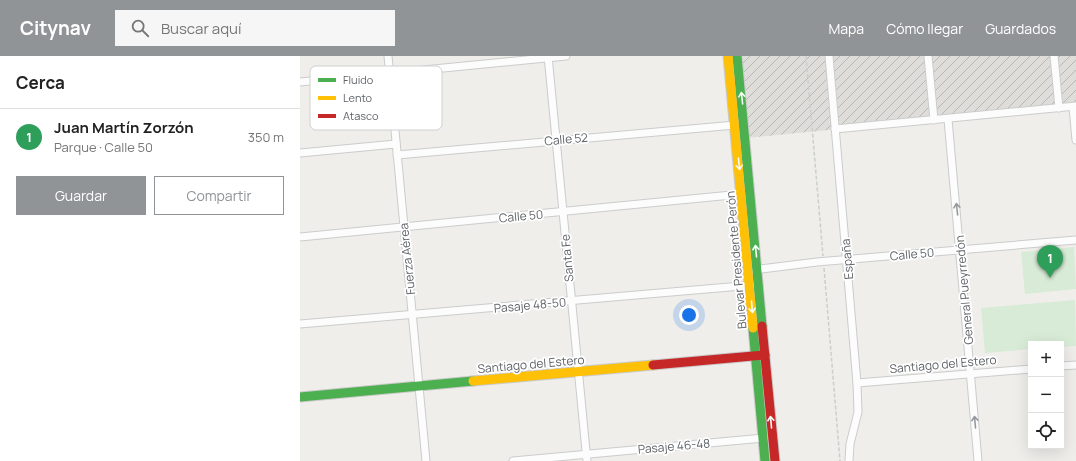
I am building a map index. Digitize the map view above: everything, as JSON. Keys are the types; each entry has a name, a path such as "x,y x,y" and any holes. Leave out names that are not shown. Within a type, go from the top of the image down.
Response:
{"main road":[{"name":"Bulevar Presidente Perón","path":"728,56 748,270 755,285"},
{"name":"Bulevar Presidente Perón","path":"737,56 758,270 755,285 761,355 775,461"},
{"name":"Bulevar Presidente Perón","path":"761,355 765,461"},
{"name":"Santiago del Estero","path":"300,397 761,355"}],"street":[{"name":"Fuerza Aérea","path":"388,56 389,66"},
{"path":"442,68 566,56"},
{"name":"España","path":"829,56 857,383 858,412 850,444 849,461"},
{"path":"928,56 934,120"},
{"path":"1054,56 1059,108"},
{"name":"Santa Fe","path":"548,57 586,458"},
{"path":"300,82 310,81"},
{"path":"835,129 1074,106 1076,140"},
{"name":"General Pueyrredón","path":"948,119 961,250 978,461"},
{"name":"Calle 52","path":"397,155 735,125"},
{"name":"Fuerza Aérea","path":"395,130 426,461"},
{"path":"300,153 396,144"},
{"name":"Calle 50","path":"300,237 742,194"},
{"name":"Calle 50","path":"748,270 1076,240"},
{"name":"Pasaje 48-50","path":"300,324 755,285"},
{"path":"1064,366 1076,365"},
{"name":"Santiago del Estero","path":"857,383 1028,369"},
{"name":"Pasaje 46-48","path":"513,461 586,458 764,438"}],"shaded area":[{"path":"738,56 1076,56 1076,106 746,138"}],"green space":[{"path":"1074,247 1076,289 1025,294 1021,252"},
{"path":"1075,300 1076,346 1064,347 1064,341 1028,341 1028,349 985,353 981,308"}],"traffic: fast":[{"path":"737,56 762,326"},
{"path":"753,328 765,461"},
{"path":"300,397 473,381"}],"traffic: slow":[{"path":"728,56 753,328"},
{"path":"473,381 653,365"}],"traffic: jam":[{"path":"762,326 775,461"},
{"path":"653,365 765,355"}],"place":[{"name":"Juan Martín Zorzón","path":"1050,278"}]}
